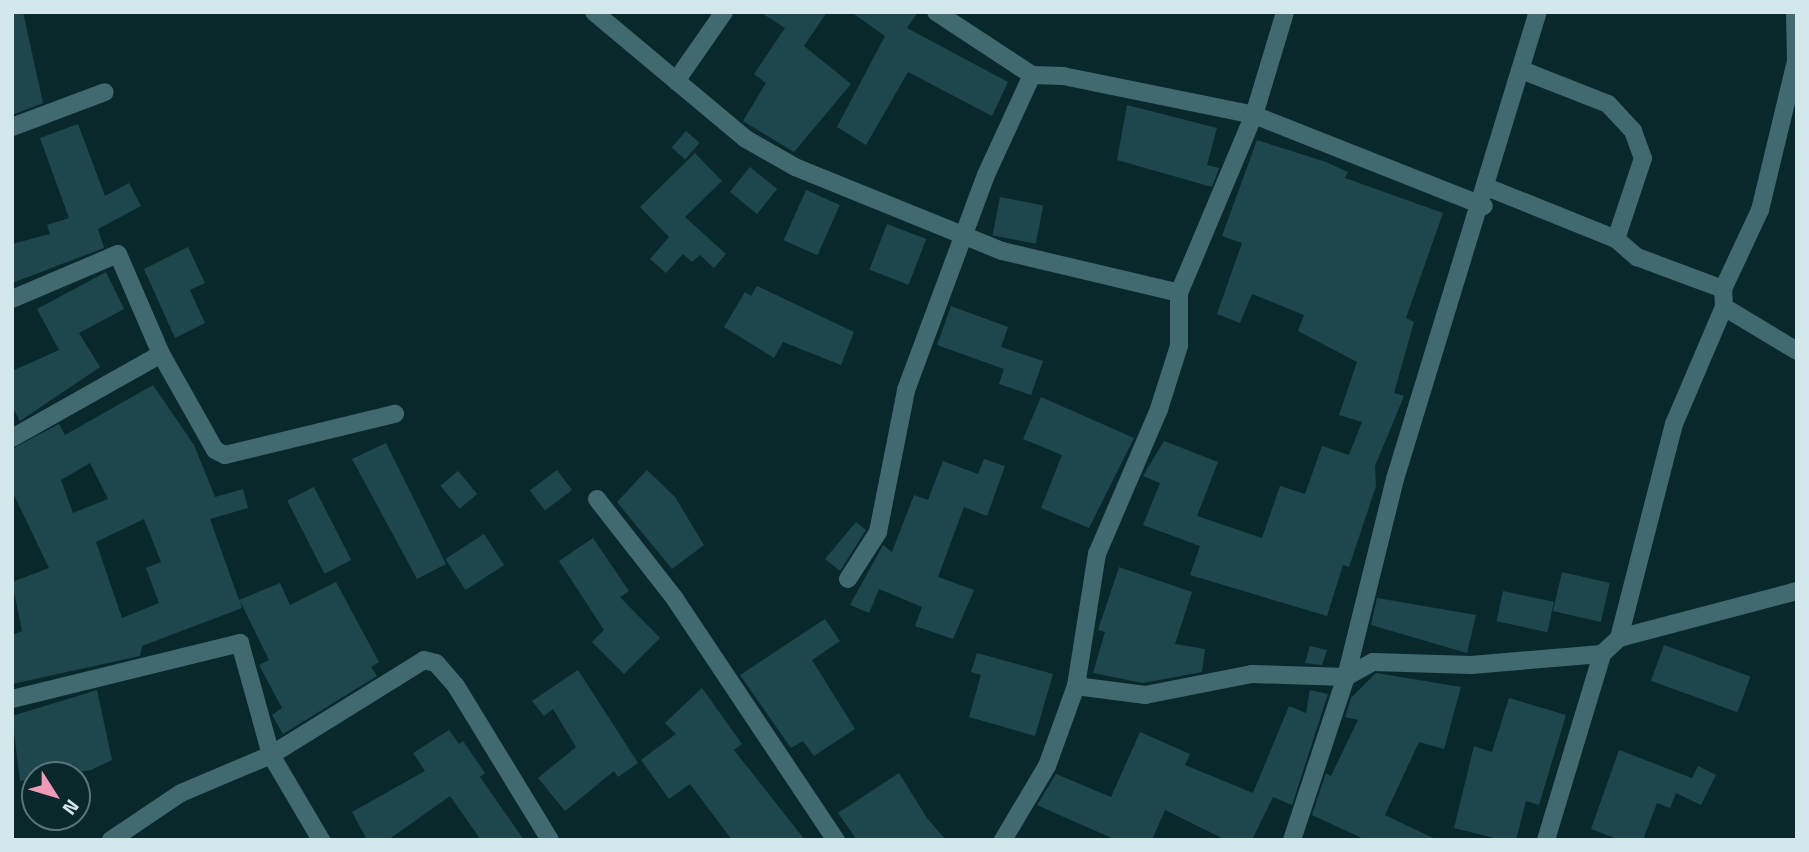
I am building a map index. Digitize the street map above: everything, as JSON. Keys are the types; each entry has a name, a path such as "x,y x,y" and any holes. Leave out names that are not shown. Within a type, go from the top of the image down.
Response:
{"street":[{"path":"594,12 746,139 795,167 1002,251 1179,293"},
{"path":"676,81 724,12"},
{"path":"936,12 1032,75 1254,116 1484,206"},
{"path":"1003,840 1047,766 1076,686 1090,577 1163,397 1179,346 1179,293 1254,116 1285,12"},
{"path":"1292,840 1346,677 1395,479 1484,206 1524,71 1538,12"},
{"path":"1619,638 1674,424 1724,307 1723,289 1760,210 1796,61 1795,12"},
{"path":"1524,71 1608,104 1633,131 1643,158 1616,239"},
{"path":"848,579 878,532 906,390 963,234 1032,75"},
{"path":"12,127 104,92"},
{"path":"1489,188 1616,239 1637,257 1723,289"},
{"path":"12,299 118,254 161,354 215,450 225,455 396,414"},
{"path":"1724,307 1797,351"},
{"path":"12,438 161,354"},
{"path":"597,499 675,599 836,840"},
{"path":"1546,840 1602,654 1619,638 1797,592"},
{"path":"12,699 240,643 271,755 321,840"},
{"path":"1076,686 1145,695 1252,674 1346,677 1373,662 1471,665 1602,654"},
{"path":"111,840 181,793 271,755 407,665 436,663 550,840"}],"building":[{"path":"12,12 23,12 43,103 12,115"},
{"path":"760,12 827,12 804,46 851,84 794,152 743,121 766,83 754,74 785,28"},
{"path":"851,12 918,12 907,28 1008,82 992,116 908,72 866,145 837,127 885,36"},
{"path":"1127,105 1217,128 1207,165 1219,168 1212,187 1117,160"},
{"path":"78,124 105,196 129,183 141,206 98,229 104,248 12,283 12,244 50,234 47,225 69,218 40,138"},
{"path":"686,131 700,143 685,159 672,148"},
{"path":"1257,140 1326,162 1348,172 1345,178 1443,213 1406,318 1414,322 1394,393 1404,396 1375,466 1376,486 1349,567 1343,565 1327,616 1190,575 1200,546 1143,525 1160,483 1143,476 1164,441 1218,462 1197,516 1262,538 1280,486 1305,494 1322,446 1349,455 1362,422 1339,415 1357,362 1298,331 1304,315 1252,294 1240,323 1217,314 1242,243 1222,236"},
{"path":"695,153 722,181 685,217 726,254 714,268 700,255 692,262 683,254 666,273 650,259 669,237 640,207"},
{"path":"750,167 777,189 757,214 730,192"},
{"path":"806,190 840,205 817,255 784,240"},
{"path":"1000,197 1043,205 1036,244 993,235"},
{"path":"887,224 926,239 909,285 869,270"},
{"path":"188,247 205,283 190,290 205,323 175,338 144,269"},
{"path":"106,272 124,309 79,333 100,367 20,421 12,407 12,371 59,350 37,309"},
{"path":"757,286 854,332 841,365 783,342 774,358 724,327 745,292 751,296"},
{"path":"951,306 1008,327 1001,347 1043,361 1031,395 999,384 1004,369 937,345"},
{"path":"153,385 194,445 215,497 243,489 248,508 210,519 239,600 280,583 290,605 336,582 379,662 371,667 377,676 283,734 272,715 282,708 259,665 269,660 240,601 242,608 142,646 140,656 12,684 12,635 22,631 12,582 49,568 12,491 12,449 59,424 65,435","holes":["90,463 108,499 73,513 61,480","144,519 161,562 146,568 159,603 122,618 96,542"]},
{"path":"1041,397 1134,438 1089,528 1041,508 1062,455 1023,439"},
{"path":"386,443 446,564 417,579 352,459"},
{"path":"984,459 1005,466 987,516 964,507 938,577 974,590 953,639 915,626 922,607 879,589 869,613 850,605 883,545 892,552 914,495 928,500 943,461 978,474"},
{"path":"557,470 572,490 545,510 530,490"},
{"path":"647,470 675,497 704,545 672,569 617,502"},
{"path":"458,471 477,494 460,509 440,486"},
{"path":"314,487 351,560 324,574 287,501"},
{"path":"856,522 866,530 840,571 825,559"},
{"path":"484,534 504,565 466,590 445,559"},
{"path":"593,538 629,591 620,597 660,638 624,674 592,642 604,630 559,561"},
{"path":"1119,567 1192,592 1175,644 1205,649 1202,672 1143,683 1093,673 1105,632 1098,630"},
{"path":"1562,572 1610,583 1601,622 1553,611"},
{"path":"1503,591 1554,602 1547,632 1497,621"},
{"path":"1377,598 1476,615 1467,653 1371,625"},
{"path":"825,619 840,641 812,660 855,729 814,756 803,741 791,748 740,675"},
{"path":"1664,645 1750,676 1737,712 1651,681"},
{"path":"1310,646 1327,650 1322,665 1305,663"},
{"path":"977,653 1053,674 1035,736 969,717 981,675 971,672"},
{"path":"578,670 638,763 618,777 614,771 565,811 538,778 576,747 553,709 544,716 532,701"},
{"path":"1376,673 1461,687 1444,749 1419,742 1385,815 1437,840 1366,840 1312,815 1326,773 1331,776 1358,720 1345,717 1351,698"},
{"path":"702,688 742,744 734,750 805,840 732,840 690,784 669,799 641,760 676,734 665,723"},
{"path":"97,690 112,760 91,770 91,761 21,761 20,781 12,716"},
{"path":"1310,690 1328,694 1292,805 1273,797 1252,840 1226,840 1165,810 1152,840 1116,840 1037,805 1056,774 1111,797 1140,732 1190,754 1185,765 1253,793 1289,706 1306,713"},
{"path":"1509,698 1566,715 1539,805 1526,801 1516,840 1502,840 1454,828 1474,746 1492,752"},
{"path":"449,730 459,744 463,741 485,773 480,777 524,840 481,840 450,796 388,840 367,840 352,812 425,771 413,753"},
{"path":"1619,750 1692,778 1698,766 1716,775 1701,805 1676,793 1670,808 1657,803 1643,840 1620,840 1591,829"},
{"path":"899,773 927,818 946,840 857,840 838,813"}]}
